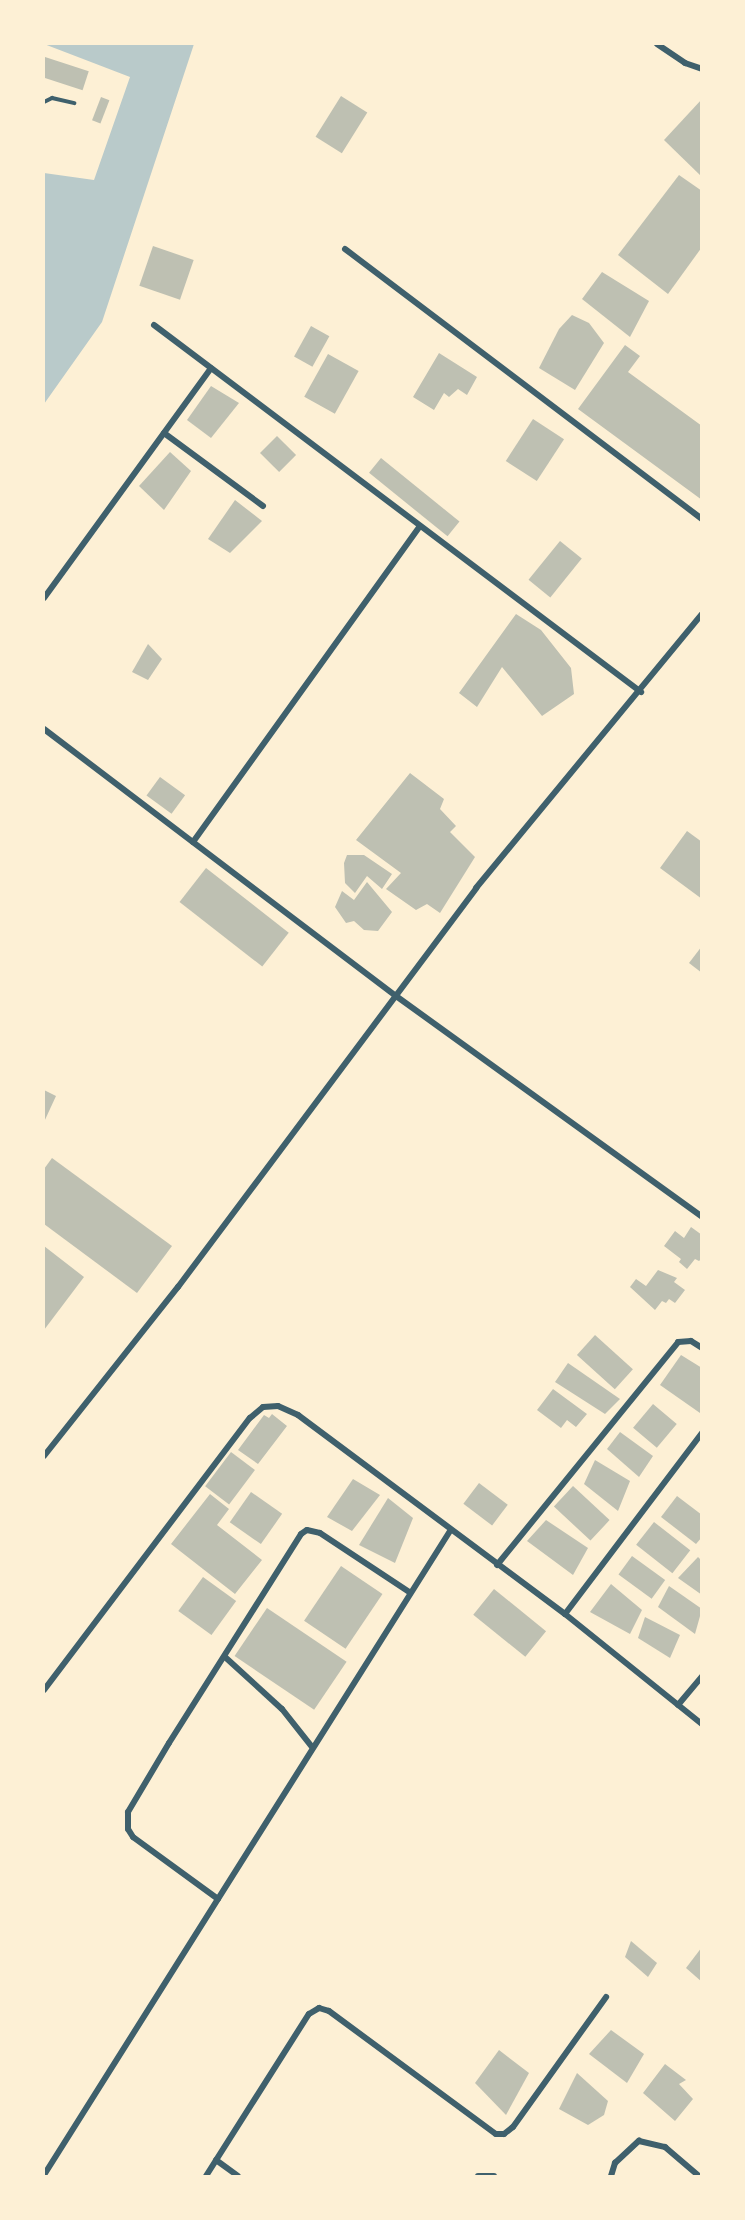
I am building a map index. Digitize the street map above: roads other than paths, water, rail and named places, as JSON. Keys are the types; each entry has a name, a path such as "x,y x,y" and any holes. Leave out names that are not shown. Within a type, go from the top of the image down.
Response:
{"street":[{"path":"657,44 686,63 702,69"},
{"path":"345,249 702,519"},
{"path":"154,325 641,692"},
{"path":"44,598 211,368"},
{"path":"164,432 263,506"},
{"path":"193,842 420,526"},
{"path":"44,1456 178,1287 476,888 641,692 702,614"},
{"path":"44,729 396,996 702,1217"},
{"path":"497,1565 678,1342 691,1341 702,1348"},
{"path":"44,1690 250,1418 263,1407 278,1406 298,1415 450,1531 565,1614 702,1724"},
{"path":"565,1614 702,1433"},
{"path":"218,1899 133,1837 126,1821 169,1743 301,1534 307,1530 320,1533 409,1592"},
{"path":"44,2175 409,1592 450,1531"},
{"path":"225,1657 282,1709 312,1747"},
{"path":"678,1705 702,1676"},
{"path":"206,2176 309,2014 320,2008 329,2011 496,2134 504,2134 513,2127 606,1997"},
{"path":"611,2176 615,2163 639,2141 665,2147 699,2176"},
{"path":"216,2160 238,2176"},
{"path":"478,2176 494,2176"}],"lane":[{"path":"44,101 52,98 74,103"}]}
